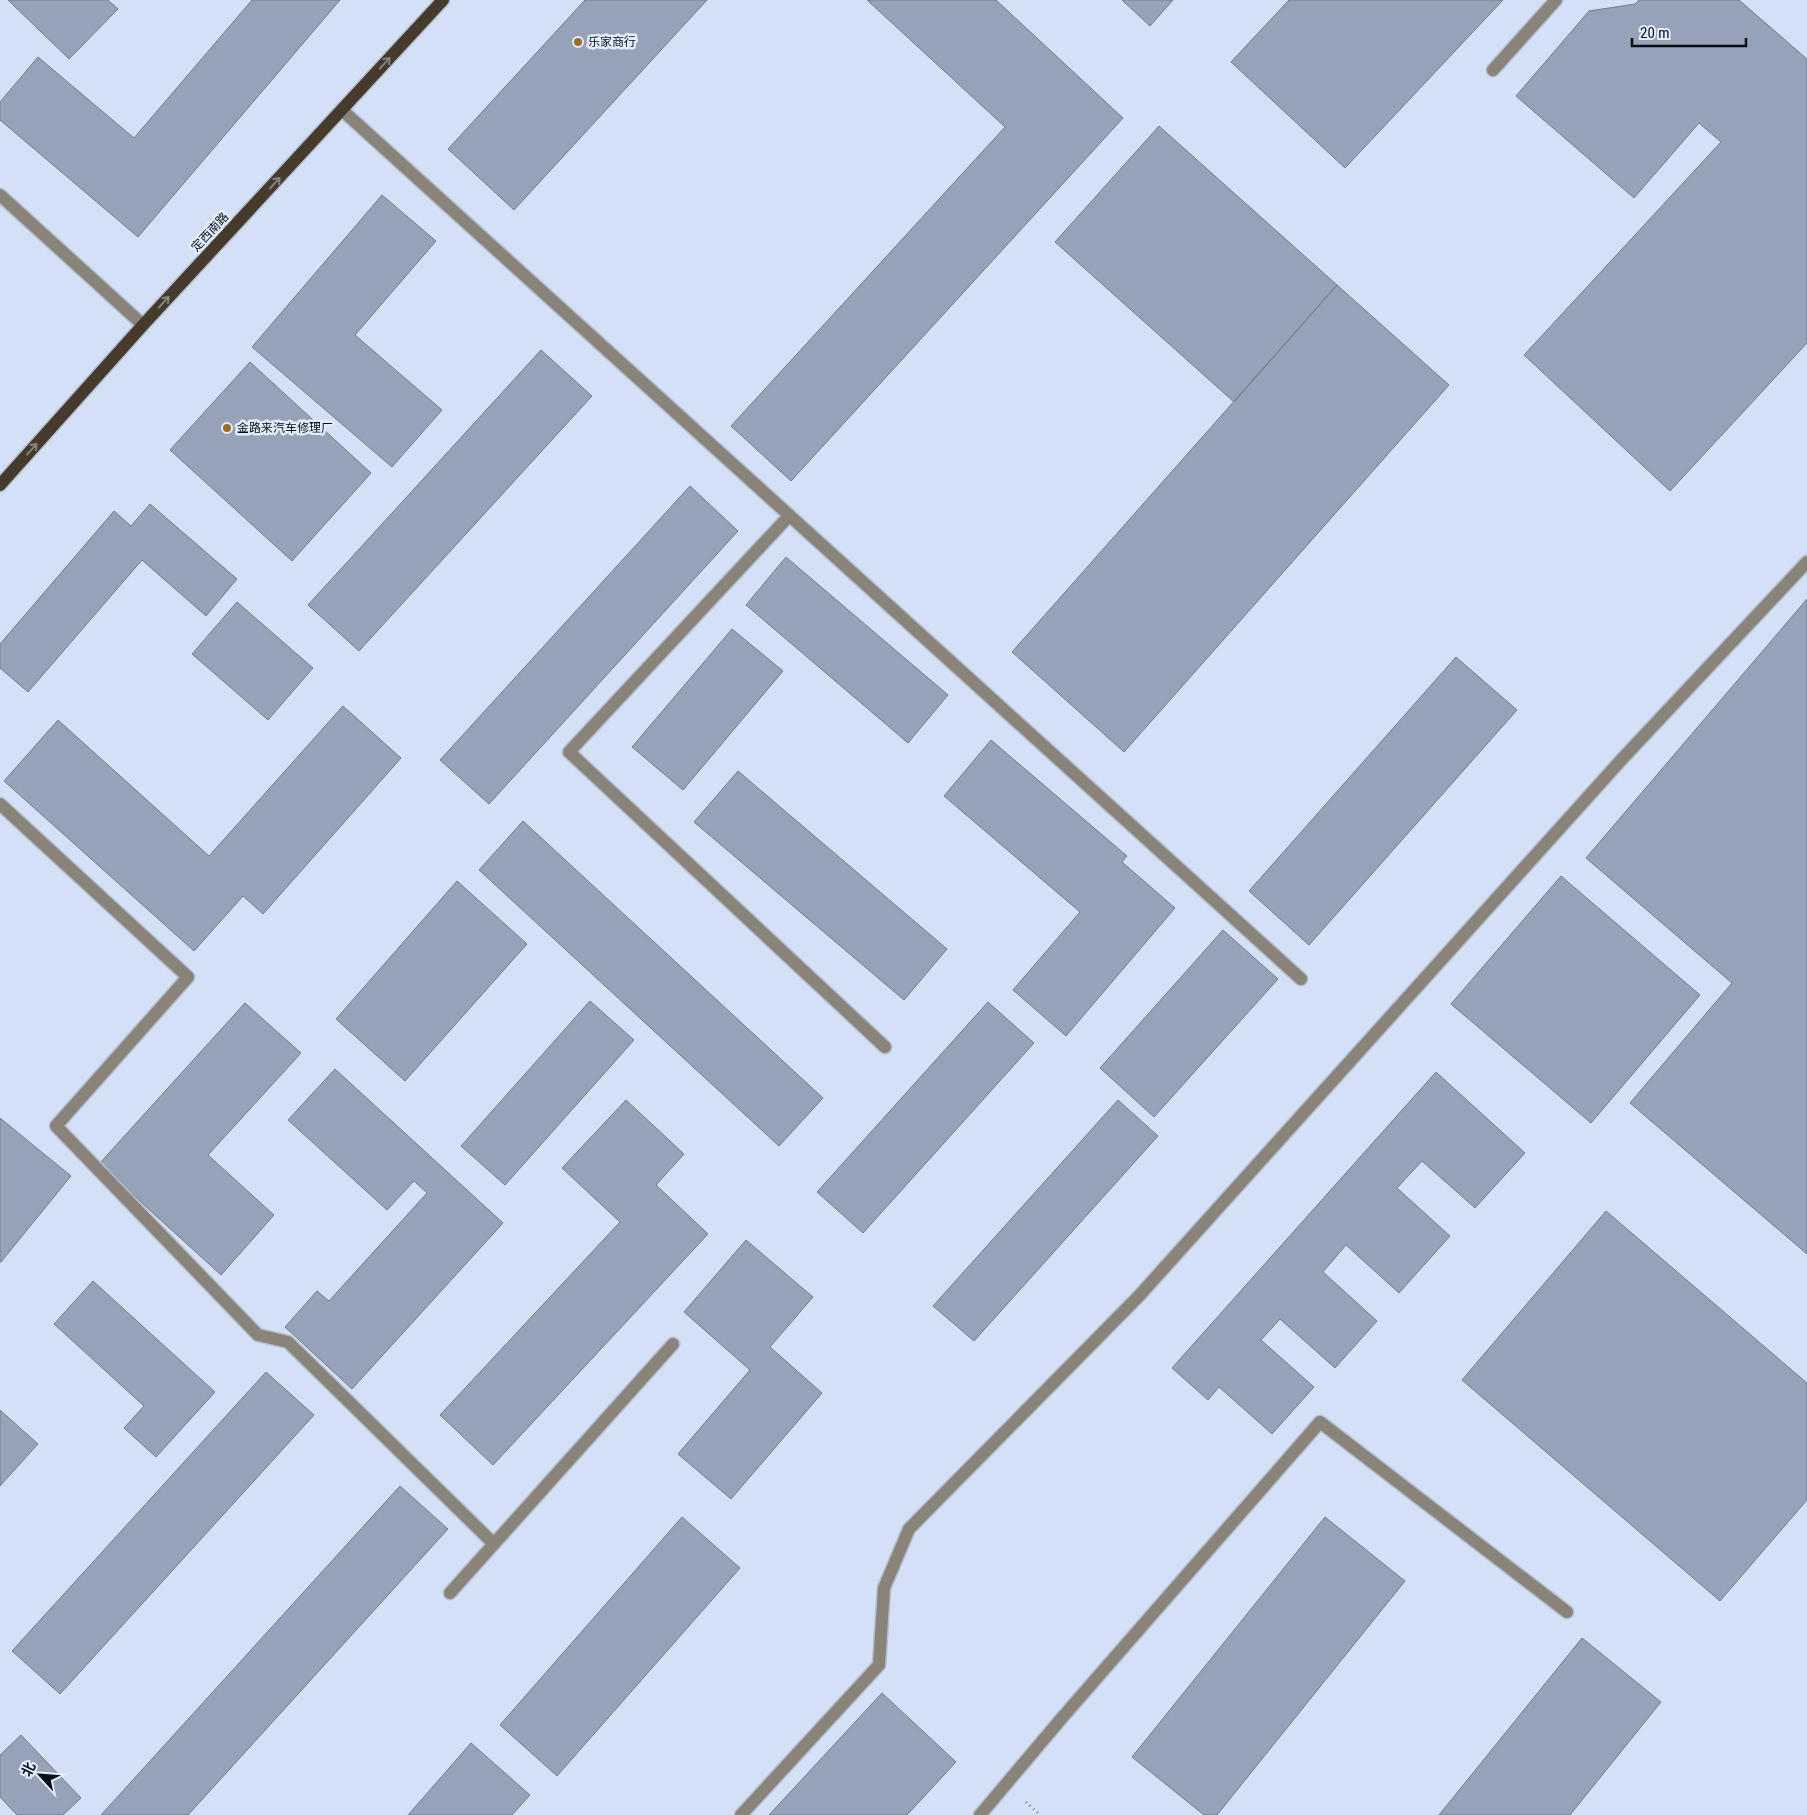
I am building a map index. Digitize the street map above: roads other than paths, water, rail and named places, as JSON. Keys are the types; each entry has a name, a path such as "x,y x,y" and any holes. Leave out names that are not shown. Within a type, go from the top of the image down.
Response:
{"main road":[{"name":"定西南路","path":"0,485 144,325 444,0"}],"street":[{"path":"1493,70 1556,0"},
{"path":"342,110 1301,979"},
{"path":"0,195 144,325"},
{"path":"790,516 568,752 884,1047"},
{"path":"741,1815 879,1666 884,1588 909,1530 1138,1297 1623,758 1807,562"},
{"path":"0,804 188,977 56,1126 258,1335 288,1342 494,1544"},
{"path":"450,1592 673,1344"},
{"path":"980,1815 1061,1719 1320,1422 1566,1612"}],"place":[{"name":"乐家商行","path":"578,42"},
{"name":"金路来汽车修理厂","path":"227,428"}]}
